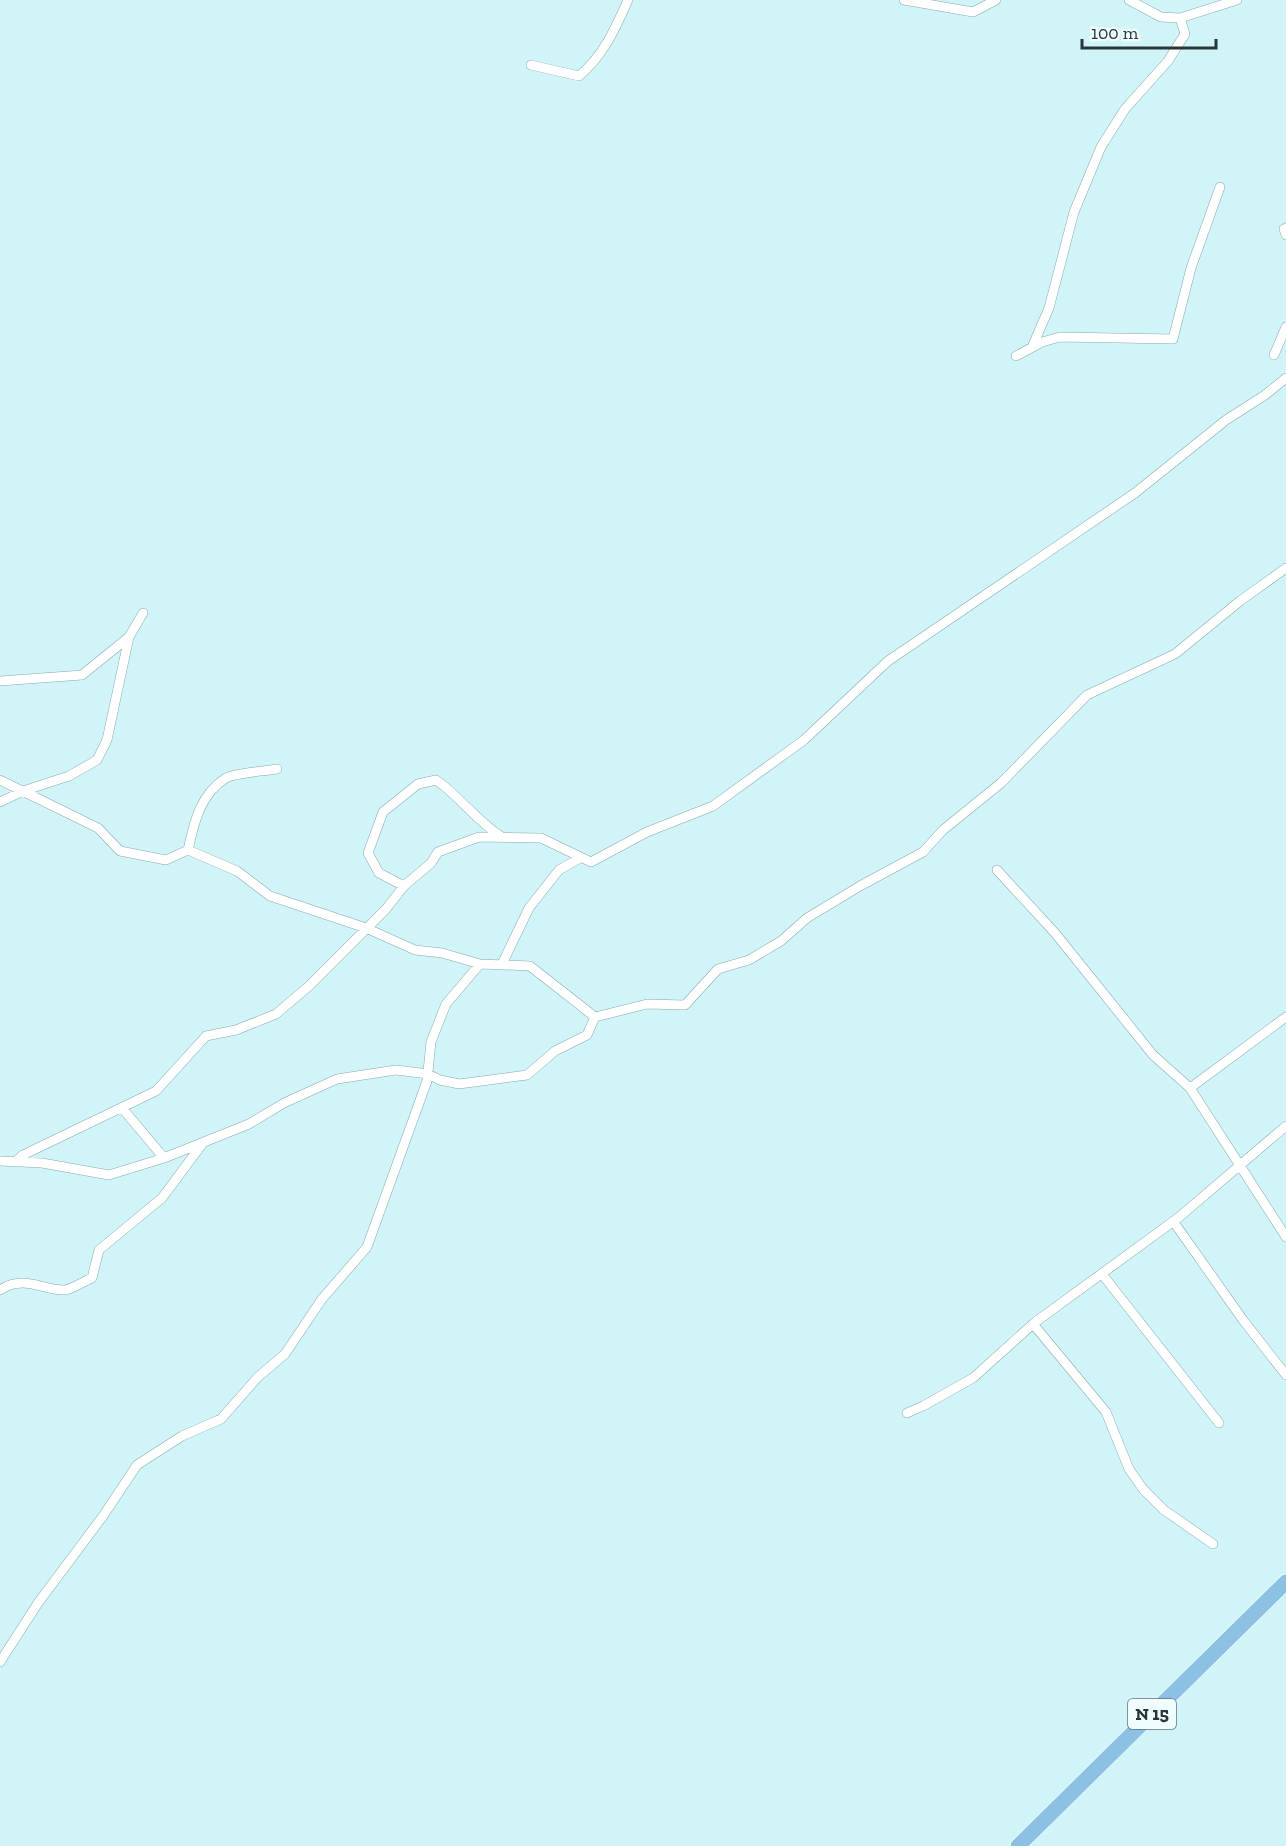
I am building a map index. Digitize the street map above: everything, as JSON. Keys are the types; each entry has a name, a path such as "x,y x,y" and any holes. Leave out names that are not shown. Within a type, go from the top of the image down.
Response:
{"main road":[{"name":"N 15","path":"1018,1846 1286,1582"}],"street":[{"path":"531,65 579,76 594,64 612,34 628,0"},
{"path":"904,0 973,12 996,0"},
{"path":"1129,0 1161,17 1180,18 1237,0"},
{"path":"1032,347 1049,309 1074,212 1101,147 1125,109 1168,61 1185,34 1180,18"},
{"path":"1016,356 1042,342 1060,337 1173,339 1191,268 1220,187"},
{"path":"1286,228 1284,229 1286,234"},
{"path":"1274,355 1286,327"},
{"path":"15,1162 23,1155 156,1090 206,1035 236,1030 276,1014 309,986 386,909 404,886 431,863 438,852 479,837 541,838 591,862 647,832 713,806 804,740 888,661 1135,493 1226,420 1265,395 1286,378"},
{"path":"595,1017 647,1004 685,1005 718,969 749,960 781,941 807,918 923,852 943,830 1001,783 1087,695 1175,654 1240,601 1286,568"},
{"path":"0,802 23,791 69,776 97,760 107,740 129,638 143,613"},
{"path":"0,681 82,675 129,638"},
{"path":"188,850 195,816 209,794 227,777 277,769"},
{"path":"0,780 98,828 120,851 166,860 188,850 237,871 270,896 366,928 415,950 442,953 480,964 530,966 595,1017"},
{"path":"404,886 379,873 368,853 383,812 418,784 436,780 454,792 484,825 504,838"},
{"path":"502,964 529,908 559,870 580,858"},
{"path":"997,870 1055,933 1153,1055 1190,1088 1286,1238"},
{"path":"0,1662 38,1603 104,1516 137,1465 182,1436 221,1419 258,1377 285,1354 322,1299 367,1247 428,1074 431,1042 446,1004 480,964"},
{"path":"0,1161 42,1163 109,1175 164,1158 249,1124 284,1103 337,1079 396,1070 428,1074 440,1080 459,1084 527,1075 555,1051 587,1035 595,1017"},
{"path":"1190,1088 1286,1017"},
{"path":"122,1108 164,1158"},
{"path":"908,1413 973,1378 1033,1324 1173,1221 1286,1126"},
{"path":"0,1290 30,1282 66,1290 92,1278 99,1250 162,1198 203,1143"},
{"path":"1173,1221 1243,1320 1286,1375"},
{"path":"1102,1274 1219,1423"},
{"path":"1033,1324 1106,1412 1129,1469 1143,1490 1164,1510 1213,1544"}]}
